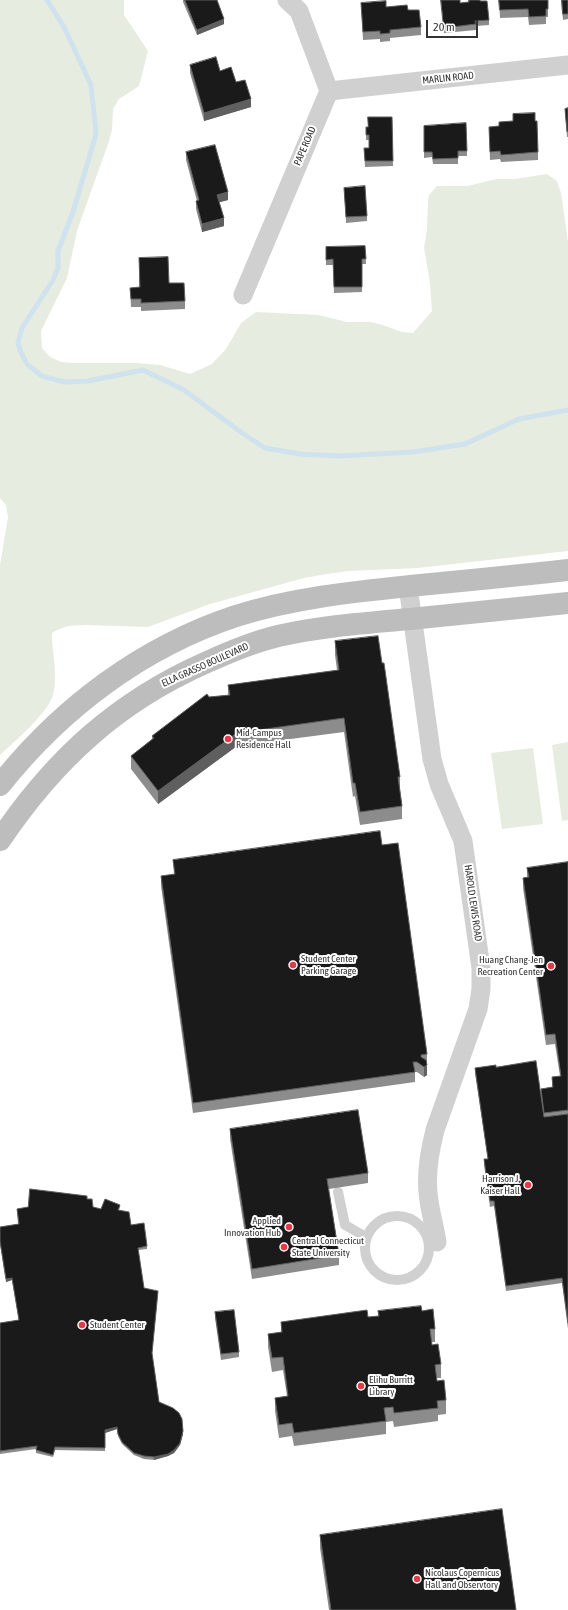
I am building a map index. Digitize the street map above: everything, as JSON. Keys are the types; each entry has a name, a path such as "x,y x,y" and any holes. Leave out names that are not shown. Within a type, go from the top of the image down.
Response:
{"main road":[{"path":"0,785 38,741 76,706 123,671 172,642 204,628 231,618 281,604 337,594 568,570"},
{"name":"ELLA GRASSO BOULEVARD","path":"0,840 27,803 74,750 116,714 163,683 234,651 278,636 321,629 412,618 568,603"}],"street":[{"path":"288,0 299,11 329,91"},
{"name":"MARLIN ROAD","path":"329,91 568,65"},
{"name":"PAPE ROAD","path":"243,295 329,91"},
{"name":"HAROLD LEWIS ROAD","path":"408,586 432,759 439,784 463,841 482,968 482,989 478,1009 430,1146 428,1186 432,1242"}],"lane":[{"path":"338,1192 346,1225 366,1237"},
{"path":"398,1216 408,1218 418,1224 432,1242 424,1264 416,1273 407,1278 396,1280 386,1278 377,1273 370,1266 364,1247 366,1237 371,1228 378,1221 388,1217 398,1216"}],"shaded area":[{"path":"0,0 124,0 124,15 148,51 139,86 119,99 113,109 112,130 77,231 67,278 41,331 42,348 50,357 61,362 136,363 160,365 190,374 212,364 226,349 241,323 256,312 318,315 347,322 371,322 402,332 413,333 432,311 430,283 424,248 427,230 429,195 437,186 467,186 497,179 515,179 547,174 557,181 561,193 568,242 568,551 418,568 349,571 327,574 304,578 210,604 148,627 86,625 68,626 52,633 55,682 53,695 50,702 38,719 0,755 0,565 8,517 6,505 0,498"},
{"path":"568,742 568,820 562,821 552,745"},
{"path":"533,748 543,824 502,829 491,753"}],"building":[{"path":"185,0 217,0 224,19 197,30"},
{"path":"441,0 460,0 460,3 469,2 469,0 487,1 489,20 475,21 476,24 444,28"},
{"path":"499,0 548,0 548,9 546,9 546,16 529,17 528,9 500,10"},
{"path":"562,0 568,0 568,14 563,14"},
{"path":"386,1 386,7 407,5 408,10 419,10 421,27 390,30 390,33 380,34 380,31 363,32 361,3"},
{"path":"216,57 220,71 231,67 236,82 245,80 251,99 204,113 190,65"},
{"path":"568,108 568,131 567,132 565,109"},
{"path":"535,113 535,121 537,121 538,152 501,155 500,151 490,152 489,127 499,126 499,122 513,121 513,114"},
{"path":"368,117 392,117 393,161 365,161 364,148 369,148 369,135 366,135"},
{"path":"466,123 467,151 458,151 458,158 433,159 432,152 424,152 424,126"},
{"path":"215,145 228,192 217,195 224,218 202,224 196,201 199,200 186,152"},
{"path":"365,186 367,216 346,217 344,188"},
{"path":"365,246 366,259 362,259 362,287 334,287 333,259 326,260 326,247"},
{"path":"168,257 169,283 184,283 185,301 141,303 141,299 131,299 130,288 140,287 139,258"},
{"name":"Mid-Campus Residence Hall","path":"378,636 382,663 384,663 400,777 398,777 402,806 360,812 355,783 353,783 344,718 237,733 158,791 131,756 154,738 152,736 207,694 209,697 230,695 228,685 339,670 335,641"},
{"name":"Student Center Parking Garage","path":"380,831 382,845 398,843 427,1054 421,1055 421,1057 426,1060 427,1065 424,1067 417,1062 413,1062 415,1072 193,1103 161,876 175,874 173,860"},
{"name":"Huang Chang-Jen Recreation Center","path":"568,862 568,1110 544,1113 541,1089 553,1087 552,1077 561,1076 555,1034 546,1035 523,878 529,877 527,868"},
{"name":"Harrison J. Kaiser Hall","path":"536,1061 544,1117 568,1114 568,1323 562,1278 506,1286 494,1201 490,1201 484,1159 488,1159 475,1068 496,1065 496,1067"},
{"name":"Applied Innovation Hub","path":"358,1110 368,1173 327,1179 339,1255 252,1269 230,1129"},
{"name":"Student Center","path":"30,1189 87,1196 87,1199 92,1199 93,1207 101,1209 105,1199 120,1205 118,1210 129,1212 131,1225 144,1223 147,1246 138,1248 144,1288 158,1291 152,1353 159,1402 173,1408 179,1413 182,1419 183,1431 180,1443 168,1454 154,1457 134,1453 122,1442 118,1434 117,1427 105,1430 105,1448 55,1447 53,1455 36,1450 37,1446 0,1451 0,1323 19,1320 12,1278 6,1279 0,1241 0,1227 19,1224 17,1209 28,1207"},
{"name":"Elihu Burritt Library","path":"421,1306 422,1311 433,1309 435,1329 430,1329 432,1345 438,1344 441,1364 435,1365 437,1381 444,1380 446,1400 437,1401 438,1408 394,1413 393,1407 384,1408 386,1421 294,1433 292,1423 279,1425 275,1398 288,1396 283,1357 272,1358 268,1334 282,1332 281,1322 367,1310 368,1317 379,1316 378,1311"},
{"path":"234,1310 239,1352 221,1354 215,1312"},
{"name":"Nicolaus Copernicus Hall and Observtory","path":"502,1509 516,1610 331,1610 320,1535"}],"waterway":[{"path":"47,0 64,27 91,85 96,134 73,212 58,251 58,268 53,280 22,328 18,342 27,364 42,376 64,382 88,381 143,370 184,390 265,448 300,454 339,456 413,452 465,444 519,419 568,410"}],"place":[{"name":"Mid-Campus Residence Hall","path":"228,739"},
{"name":"Student Center Parking Garage","path":"293,965"},
{"name":"Huang Chang-Jen Recreation Center","path":"551,966"},
{"name":"Harrison J. Kaiser Hall","path":"528,1185"},
{"name":"Applied Innovation Hub","path":"289,1227"},
{"name":"Central Connecticut State University","path":"284,1247"},
{"name":"Student Center","path":"82,1325"},
{"name":"Elihu Burritt Library","path":"361,1386"},
{"name":"Nicolaus Copernicus Hall and Observtory","path":"417,1579"}]}
